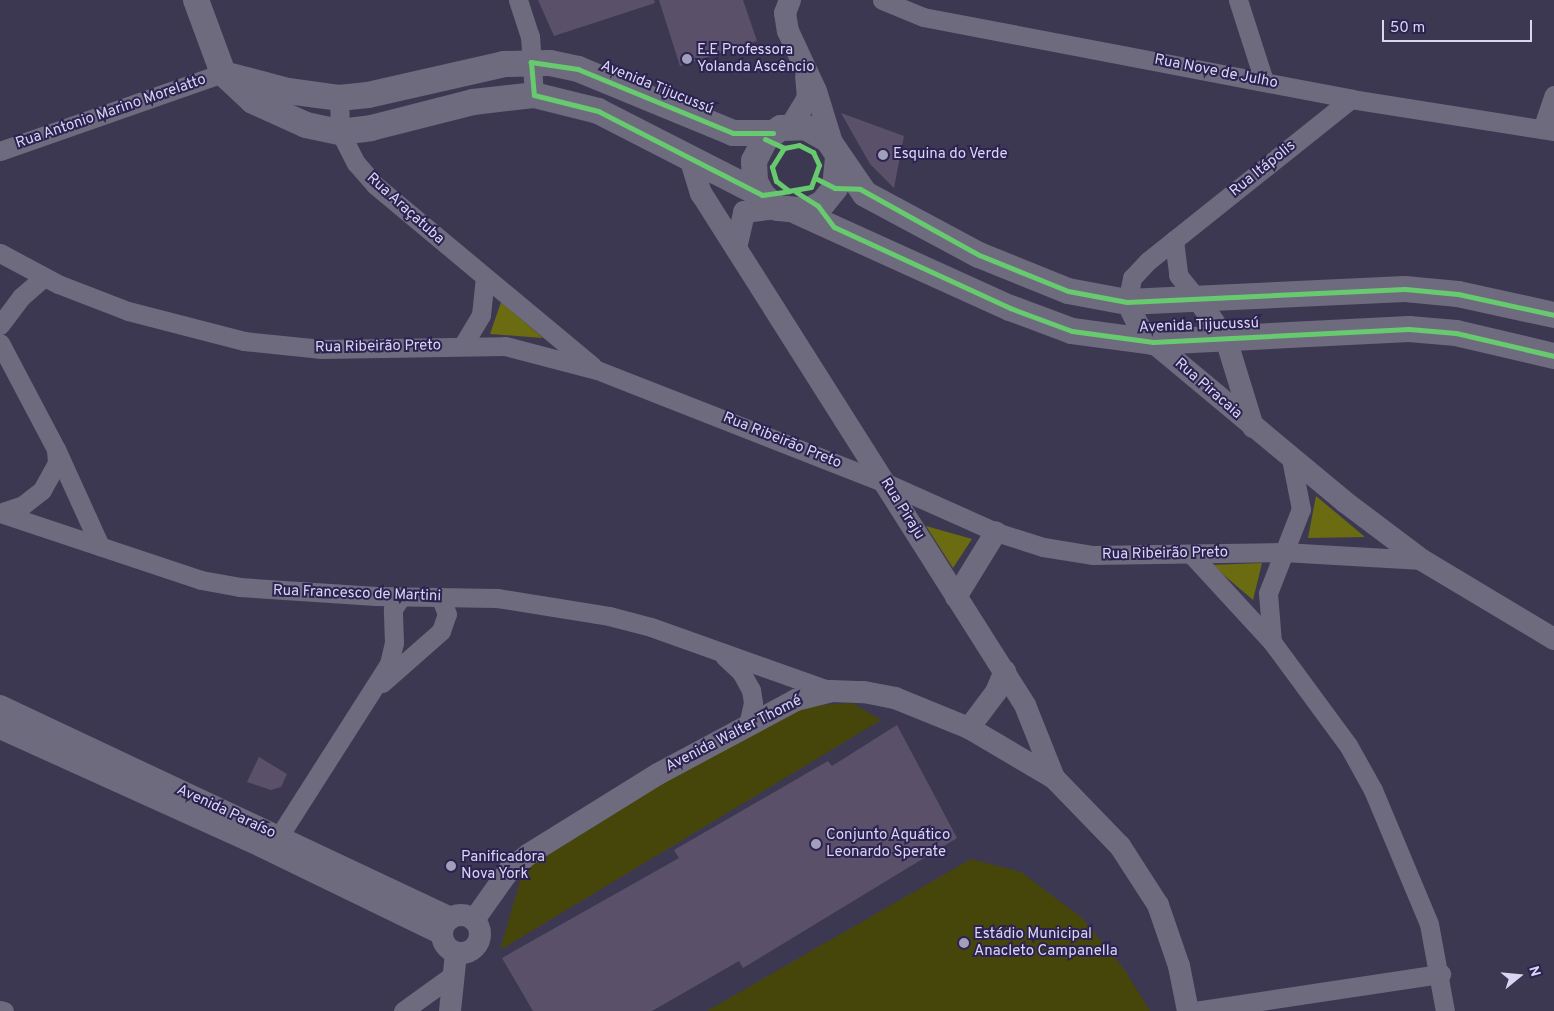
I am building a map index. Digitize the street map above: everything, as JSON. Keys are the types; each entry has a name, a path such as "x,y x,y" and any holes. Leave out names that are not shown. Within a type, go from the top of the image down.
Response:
{"main road":[{"path":"196,0 223,73"},
{"name":"Avenida Tijucussú","path":"223,73 288,91 339,98 531,62 578,69 733,133 782,129 813,129 836,153 865,194 979,255 1068,291 1127,302 1200,301 1405,289 1458,294 1554,314"},
{"name":"Avenida Tijucussú","path":"223,73 253,101 277,115 340,132 371,128 473,102 534,94 598,111 691,161 779,205 1050,324 1098,336 1153,342 1409,329 1473,336 1554,356"},
{"path":"782,129 760,146 754,161 755,181 779,205 818,206 830,196 838,177 836,153"}],"street":[{"path":"518,0 530,36 534,94"},
{"path":"790,0 786,13 788,32 822,107 836,153"},
{"name":"Rua Nove de Julho","path":"882,0 922,17 1352,98 1548,130"},
{"path":"1238,0 1264,81"},
{"name":"Rua Antonio Marino Morelatto","path":"0,151 223,73"},
{"path":"782,129 808,98 806,74"},
{"path":"1548,130 1554,95"},
{"name":"Rua Araçatuba","path":"339,98 340,132 356,163 375,185 598,370"},
{"name":"Rua Itápolis","path":"1127,302 1132,278 1174,240 1352,98"},
{"name":"Rua Piraju","path":"691,161 701,193 886,483 956,597 1005,671 1037,730 1054,778"},
{"path":"736,248 744,212 779,205"},
{"path":"1174,240 1178,275 1200,301"},
{"name":"Rua Ribeirão Preto","path":"0,253 44,277 128,311 244,341 322,349 463,345 505,346 598,370 886,483 996,532 1043,547 1092,555 1192,556 1283,552 1422,560 1554,639"},
{"path":"0,325 21,297 44,277"},
{"path":"463,345 481,315 485,278"},
{"name":"Rua Piracaia","path":"1200,301 1226,339 1253,428"},
{"name":"Rua Piracaia","path":"1127,302 1138,325 1153,342 1291,459 1422,560"},
{"path":"0,343 56,449 100,546"},
{"path":"0,513 22,505 42,490 57,463 56,449"},
{"path":"1272,642 1268,593 1283,552 1297,527 1301,509 1291,459"},
{"name":"Rua Francesco de Martini","path":"0,513 201,580 238,587 401,597 497,598 609,616 718,651 831,691"},
{"path":"956,597 996,532"},
{"path":"1192,556 1272,642 1320,703 1373,790 1429,924 1441,974 1445,1011"},
{"path":"376,689 389,664 394,643 393,609 401,597"},
{"path":"275,843 345,728 376,689 441,631 447,614 440,597"},
{"name":"Rua Francesco de Martini","path":"718,651 741,672 751,690 753,704 748,724"},
{"path":"969,728 996,692 1005,671"},
{"name":"Avenida Walter Thomé","path":"474,920 510,869 529,854 658,774 748,724 796,700 831,691 864,692 895,698 969,728 1054,778 1120,846 1158,906 1179,966 1188,1011"},
{"name":"Avenida Paraíso","path":"0,706 446,926"},
{"name":"Avenida Paraíso","path":"0,728 275,843"},
{"path":"403,1011 455,964 469,952 478,943 480,931 474,920 463,915 446,926 446,946 455,964 450,1011"},
{"path":"1195,1011 1441,974"},
{"path":"0,1010 4,1011"}],"shaded area":[{"path":"501,302 543,338 490,334"},
{"path":"1316,496 1365,537 1308,538"},
{"path":"926,526 972,539 953,568"},
{"path":"1262,563 1253,600 1212,565"},
{"path":"852,703 881,720 500,950 523,871 680,770 806,706"},
{"name":"Estádio Municipal Anacleto Campanella","path":"971,859 1021,872 1082,918 1124,969 1150,1011 707,1011"}],"building":[{"path":"538,0 654,0 655,3 554,36"},
{"path":"659,0 743,0 757,41 680,66"},
{"name":"Esquina do Verde","path":"841,113 904,136 894,188 870,164"},
{"name":"Conjunto Aquático Leonardo Sperate","path":"897,725 957,838 743,968 739,961 652,1011 533,1011 502,958 679,858 674,850 828,761 832,766"},
{"path":"259,757 287,774 281,787 271,790 247,782"}],"cycle path":[{"path":"773,133 733,133 578,69 531,62 534,95 598,111 762,195 789,191"},
{"path":"765,139 784,148 799,145 813,152 819,165 811,187 789,191 776,181 772,167 784,148"},
{"path":"817,179 835,188 860,189 979,255 1068,291 1127,302 1405,289 1458,294 1554,315"},
{"path":"796,192 818,206 834,227 1010,308 1072,331 1153,342 1409,329 1456,333 1554,356"}],"place":[{"name":"E.E Professora Yolanda Ascêncio","path":"687,59"},
{"name":"Esquina do Verde","path":"883,155"},
{"name":"Conjunto Aquático Leonardo Sperate","path":"816,844"},
{"name":"Panificadora Nova York","path":"451,866"},
{"name":"Estádio Municipal Anacleto Campanella","path":"964,943"}]}
